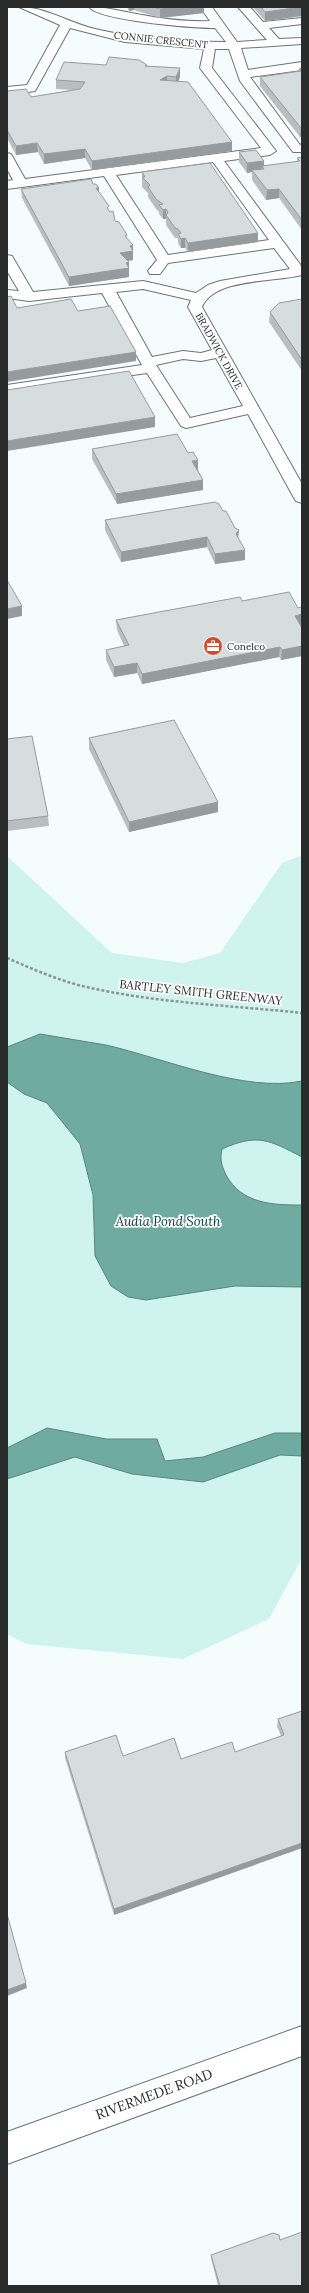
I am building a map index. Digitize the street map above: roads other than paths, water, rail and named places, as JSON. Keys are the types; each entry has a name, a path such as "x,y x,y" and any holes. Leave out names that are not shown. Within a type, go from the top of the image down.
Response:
{"street":[{"name":"CONNIE CRESCENT","path":"25,7 41,15 66,23 117,36 210,45 276,44 302,41"},
{"path":"96,7 158,22 189,25 219,24"},
{"path":"206,7 234,45 246,81 297,149 302,148"},
{"path":"244,7 276,44"},
{"path":"260,26 302,21"},
{"path":"7,91 31,88 66,23"},
{"path":"7,185 270,151 206,68 210,45"},
{"path":"243,74 302,66"},
{"path":"7,157 21,183"},
{"path":"216,158 300,272"},
{"path":"108,172 164,260"},
{"path":"143,285 164,260 278,243"},
{"path":"7,258 29,297"},
{"name":"BRADWICK DRIVE","path":"300,272 230,284 205,292 195,307 302,498"},
{"path":"7,294 29,297 143,285 200,298"},
{"path":"107,289 151,367 186,423 252,409"},
{"path":"7,389 151,367 195,366 201,356 220,353"},
{"name":"RIVERMEDE ROAD","path":"7,2148 302,2041"}],"water":[{"name":"Audia Pond South","path":"40,1034 106,1045 230,1078 255,1082 280,1083 302,1081 302,1157 281,1146 254,1140 234,1144 222,1149 221,1159 226,1175 240,1192 259,1201 302,1205 302,1287 235,1286 146,1300 128,1297 111,1286 95,1256 93,1195 80,1144 47,1103 24,1094 7,1082 7,1047"},
{"path":"47,1428 106,1439 157,1439 165,1461 203,1457 275,1433 302,1433 302,1456 280,1455 203,1482 132,1474 75,1457 7,1479 7,1448"}],"place":[{"name":"Conelco","path":"213,646"}]}
